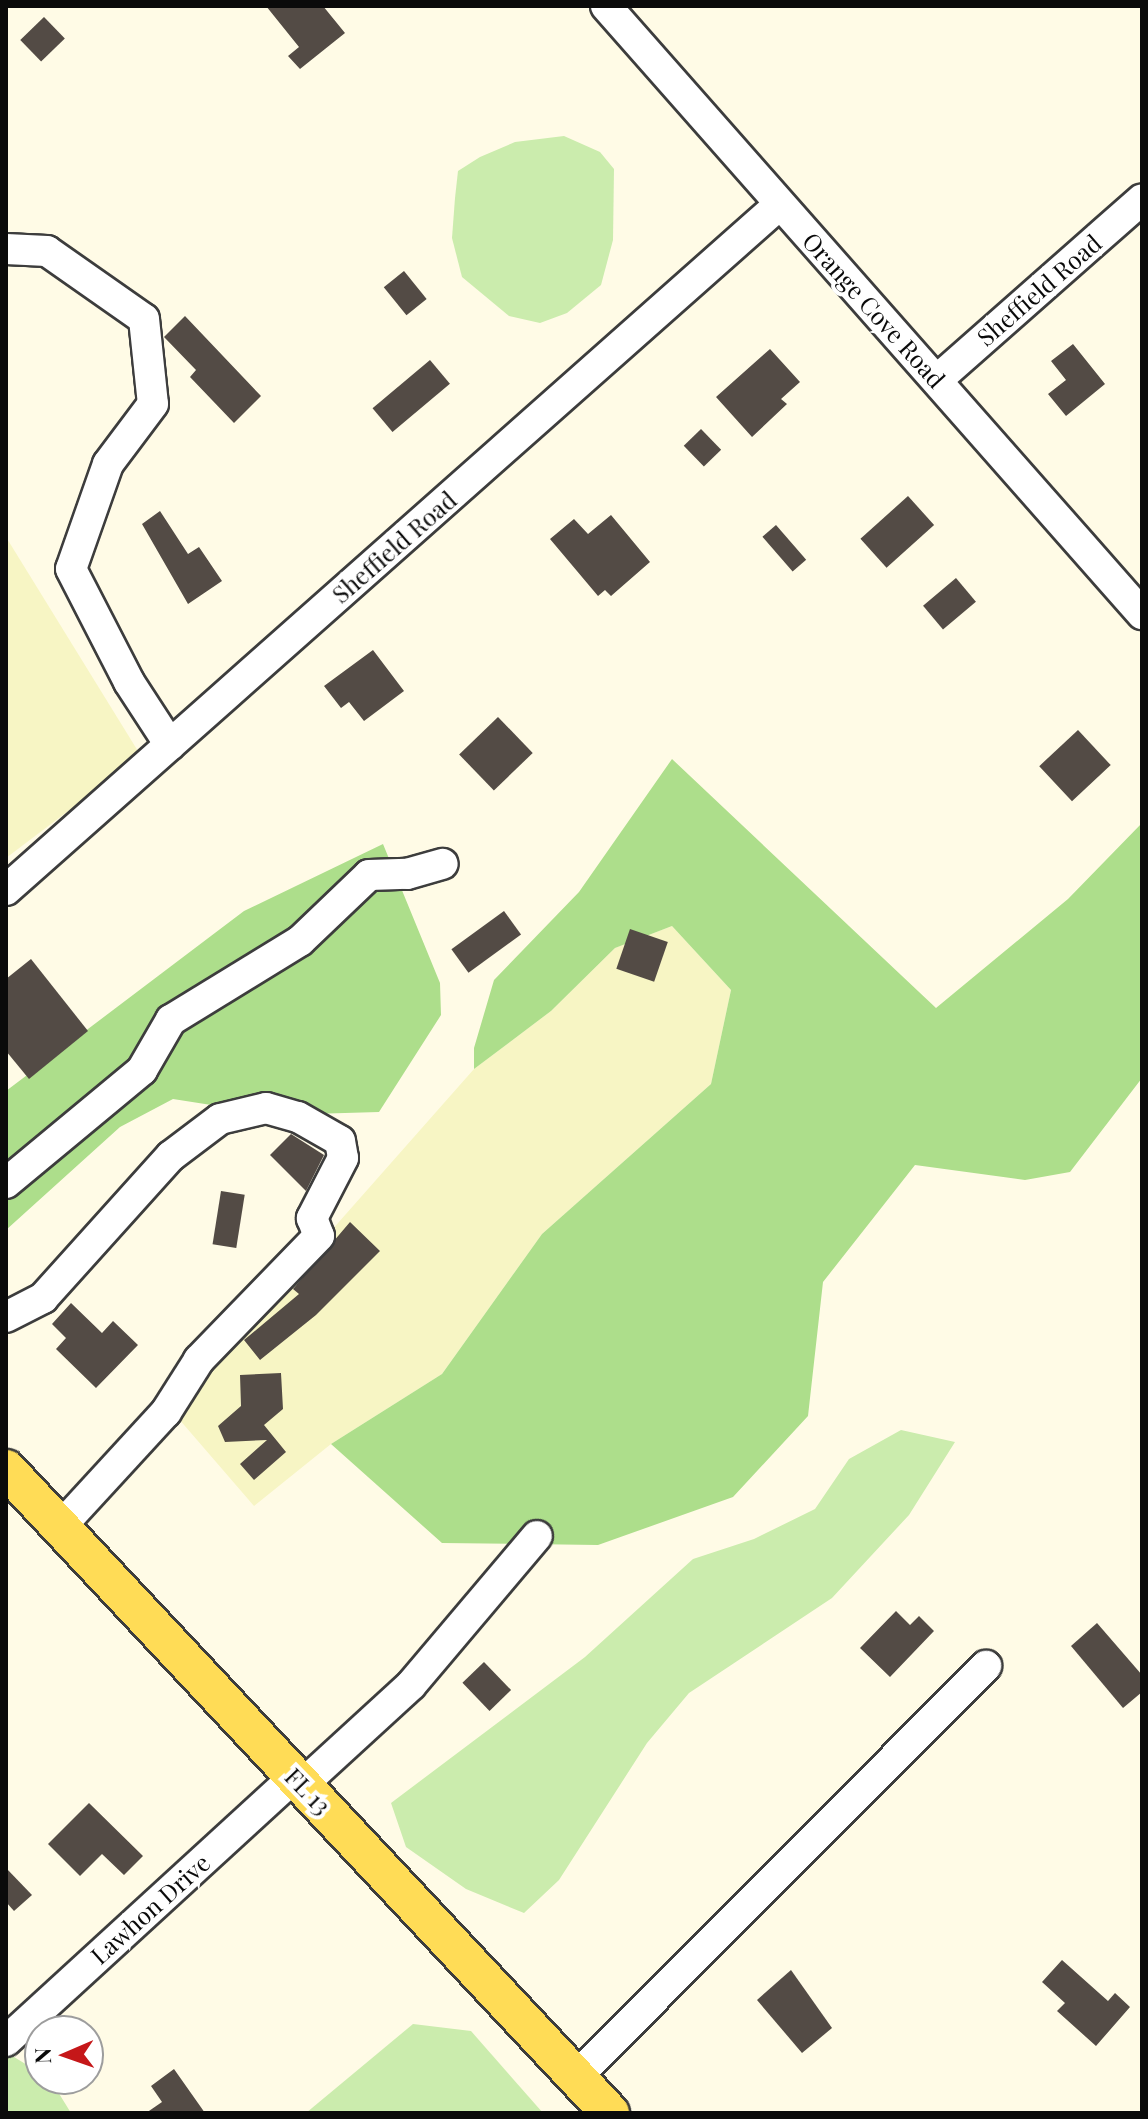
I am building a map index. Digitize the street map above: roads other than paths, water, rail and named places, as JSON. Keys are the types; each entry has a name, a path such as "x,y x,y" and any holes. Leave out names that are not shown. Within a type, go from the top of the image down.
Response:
{"main road":[{"name":"FL 13","path":"6,1469 610,2113"}],"street":[{"name":"Orange Cove Road","path":"606,6 1142,614"},
{"name":"Sheffield Road","path":"937,380 1142,199"},
{"name":"Sheffield Road","path":"6,890 780,204"},
{"path":"6,249 47,251 144,319 153,404 108,464 71,569 129,682 170,745"},
{"path":"6,1183 142,1070 171,1020 300,941 369,875 407,874 443,864"},
{"path":"6,1317 43,1298 171,1156 220,1119 266,1108 298,1117 340,1141 343,1158 312,1218 319,1236 199,1360 166,1412 61,1526"},
{"name":"Lawhon Drive","path":"6,2041 298,1781 411,1685 537,1536"},
{"path":"576,2077 986,1666"}]}
